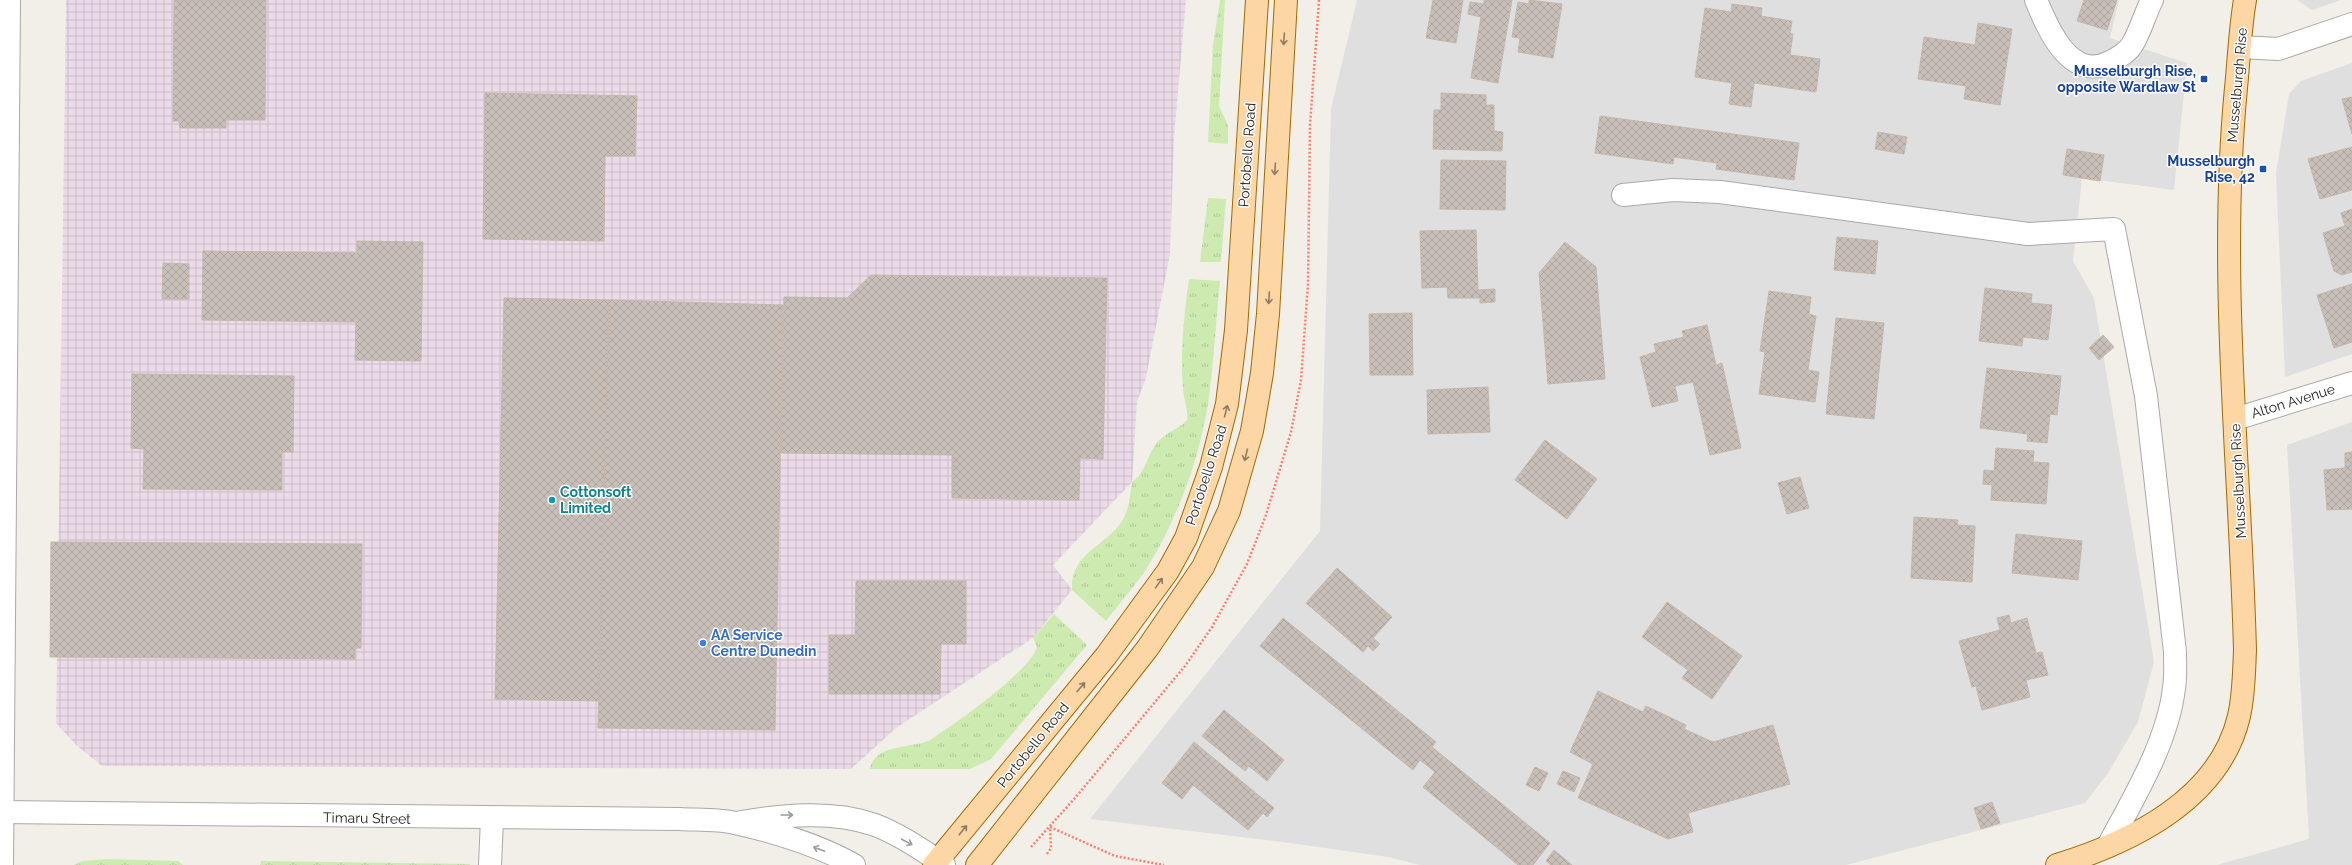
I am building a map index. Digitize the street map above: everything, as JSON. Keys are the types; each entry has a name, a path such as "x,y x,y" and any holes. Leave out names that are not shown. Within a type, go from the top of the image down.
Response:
{"main road":[{"name":"Portobello Road","path":"939,864 1106,656 1168,571 1188,530 1212,467 1227,404 1236,330 1257,0"},
{"name":"Portobello Road","path":"977,865 1147,649 1202,567 1229,511 1252,431 1262,373 1268,314 1274,176 1286,0"},
{"name":"Musselburgh Rise","path":"2057,865 2108,846 2141,831 2170,813 2192,795 2214,770 2229,745 2239,717 2243,688 2245,650 2228,272 2228,194 2245,0"}],"street":[{"path":"2,865 1,812 9,0"},
{"path":"2036,0 2048,28 2063,52 2075,61 2089,66 2105,65 2119,58 2132,46 2152,0"},
{"path":"2240,47 2278,49 2352,24"},
{"path":"1623,195 1673,190 1720,192 2028,234 2114,229 2146,396 2175,652 2174,689 2168,716 2137,790 2108,846"},
{"name":"Alton Avenue","path":"2235,419 2352,383"},
{"name":"Timaru Street","path":"1,812 492,819 680,819 734,823 796,840 839,856 854,865"},
{"name":"Timaru Street","path":"734,823 782,815 855,820 876,825 939,864"},
{"path":"490,865 492,819"}],"path":[{"path":"1317,35 1319,0"},
{"path":"1028,850 1050,827"},
{"path":"1047,854 1051,848 1050,827"},
{"path":"1050,827 1115,856 1164,865"}],"shaded area":[{"path":"66,0 1186,0 1174,138 1170,254 1146,378 1137,402 1132,482 1053,565 1072,590 1033,638 896,728 851,769 102,766 76,745 56,723"},
{"path":"1357,0 2119,0 2110,38 2187,63 2174,190 2082,178 2073,261 2094,298 2154,662 2138,722 2108,773 2085,803 1846,865 1420,865 1388,857 1290,843 1090,819 1320,531 1331,109"},
{"path":"2297,0 2341,0 2312,10"},
{"path":"2352,63 2352,354 2285,377 2276,173 2289,94 2301,81"},
{"path":"2352,422 2352,865 2217,865 2309,839 2287,445"}],"green space":[{"path":"1220,0 1225,0 1219,106 1228,125 1228,144 1208,142 1213,45"},
{"path":"1208,198 1226,199 1221,262 1200,262"},
{"path":"1189,279 1220,281 1209,397 1200,441 1187,486 1169,528 1147,568 1106,621 1072,590 1073,577 1082,559 1107,538 1122,521 1128,508 1132,482 1140,474 1153,448 1160,439 1187,420 1183,389 1182,347"},
{"path":"1054,614 1087,645 991,759 970,769 870,769 873,761 878,755 894,748 930,740 990,697 1021,670 1031,658 1037,647 1033,638"},
{"path":"107,859 178,861 183,865 74,865 82,861"},
{"path":"261,861 470,864 470,865 260,865"}],"building":[{"path":"174,0 266,0 265,120 226,120 226,128 180,128 179,121 173,121"},
{"path":"1433,0 1463,0 1456,43 1426,38"},
{"path":"1484,0 1512,0 1498,83 1471,78 1481,17 1468,14 1470,2 1484,4"},
{"path":"1529,0 1562,4 1553,58 1518,52 1520,38 1512,37 1518,2 1529,4"},
{"path":"2084,0 2117,0 2107,30 2077,21"},
{"path":"1732,4 1762,8 1761,16 1792,21 1790,33 1793,34 1790,55 1820,59 1816,92 1754,83 1751,107 1729,104 1732,83 1695,77 1705,8 1731,12"},
{"path":"1978,23 2012,29 2000,105 1964,99 1966,86 1918,79 1924,37 1975,45"},
{"path":"485,93 637,96 635,156 605,156 604,241 483,239"},
{"path":"1441,93 1486,95 1486,105 1494,105 1494,131 1503,132 1502,151 1433,149 1434,110 1441,110"},
{"path":"2352,97 2352,134 2342,99"},
{"path":"1600,116 1799,143 1794,180 1716,169 1717,163 1674,157 1673,164 1595,153"},
{"path":"1878,132 1907,137 1904,154 1875,149"},
{"path":"2352,147 2352,190 2320,199 2308,159"},
{"path":"2067,149 2104,155 2100,181 2063,175"},
{"path":"1441,160 1506,161 1505,210 1440,209"},
{"path":"2352,209 2352,272 2342,275 2334,271 2323,233 2345,226 2341,213"},
{"path":"1476,230 1478,290 1495,289 1495,302 1480,303 1480,298 1448,298 1447,287 1422,288 1420,231"},
{"path":"1837,237 1878,241 1875,274 1834,270"},
{"path":"357,241 423,242 421,361 355,360 356,322 202,320 203,251 357,253"},
{"path":"1565,242 1596,267 1605,379 1548,384 1539,273"},
{"path":"163,263 189,264 189,299 162,299"},
{"path":"871,275 1107,278 1103,459 1080,458 1079,500 952,498 952,455 781,453 784,297 847,298"},
{"path":"2352,284 2352,342 2334,348 2317,295"},
{"path":"1985,288 2032,294 2031,303 2052,305 2048,340 2023,337 2022,346 1979,341"},
{"path":"1769,291 1811,297 1809,314 1816,316 1808,370 1819,372 1815,402 1759,394 1765,352 1760,351"},
{"name":"Cottonsoft Limited","path":"504,298 609,300 599,701 495,699"},
{"path":"609,300 783,305 775,730 598,728"},
{"path":"1412,313 1413,375 1370,375 1369,314"},
{"path":"1836,318 1884,323 1874,419 1826,414"},
{"path":"1707,325 1716,365 1722,363 1741,448 1710,455 1693,382 1675,386 1678,401 1652,407 1640,357 1656,352 1654,344 1684,337 1682,331"},
{"path":"2103,335 2114,347 2099,360 2089,348"},
{"path":"1987,368 2061,376 2057,415 2050,414 2047,443 2027,441 2028,434 1980,428"},
{"path":"132,374 294,376 293,452 282,452 282,490 143,489 144,449 131,448"},
{"path":"1488,387 1490,432 1428,434 1427,390"},
{"path":"1545,440 1597,479 1567,519 1515,480"},
{"path":"1996,448 2034,451 2033,462 2049,463 2046,504 1991,500 1992,485 1983,484 1984,470 1994,471"},
{"path":"2352,452 2352,509 2327,510 2324,470 2345,468 2345,453"},
{"path":"1800,477 1809,508 1787,514 1778,483"},
{"path":"1914,517 1958,520 1957,525 1975,526 1972,582 1911,578"},
{"path":"2016,534 2082,541 2078,580 2012,573"},
{"path":"51,542 362,544 361,648 355,648 355,659 50,657"},
{"path":"1337,568 1392,617 1373,638 1380,644 1373,651 1368,646 1363,652 1306,603"},
{"path":"856,581 966,581 966,644 941,644 940,694 829,694 829,635 855,635"},
{"path":"1667,602 1742,656 1712,699 1682,678 1688,670 1642,637"},
{"path":"2009,615 2011,623 2027,618 2036,653 2042,652 2048,675 2026,680 2030,697 1982,710 1976,686 1972,687 1959,641 2000,630 1997,618"},
{"path":"1283,618 1436,742 1432,747 1550,843 1533,865 1518,865 1423,787 1435,772 1420,760 1413,770 1260,646"},
{"path":"1598,691 1643,712 1646,706 1686,725 1684,729 1713,742 1773,725 1790,784 1688,813 1693,832 1668,839 1578,798 1593,764 1570,752"},
{"path":"1224,710 1284,760 1267,781 1249,766 1245,771 1202,736"},
{"path":"1194,742 1274,808 1267,817 1263,813 1248,830 1193,785 1182,799 1162,783"},
{"path":"1535,767 1548,773 1539,791 1526,785"},
{"path":"1563,771 1580,778 1574,792 1557,784"},
{"path":"1992,802 2000,823 1981,829 1974,808"},
{"path":"1554,850 1572,865 1551,865 1546,861"}],"place":[{"name":"Musselburgh Rise, opposite Wardlaw St","path":"2204,79"},
{"name":"Musselburgh Rise, 42","path":"2263,169"},
{"name":"Cottonsoft Limited","path":"552,500"},
{"name":"AA Service Centre Dunedin","path":"703,643"}]}
